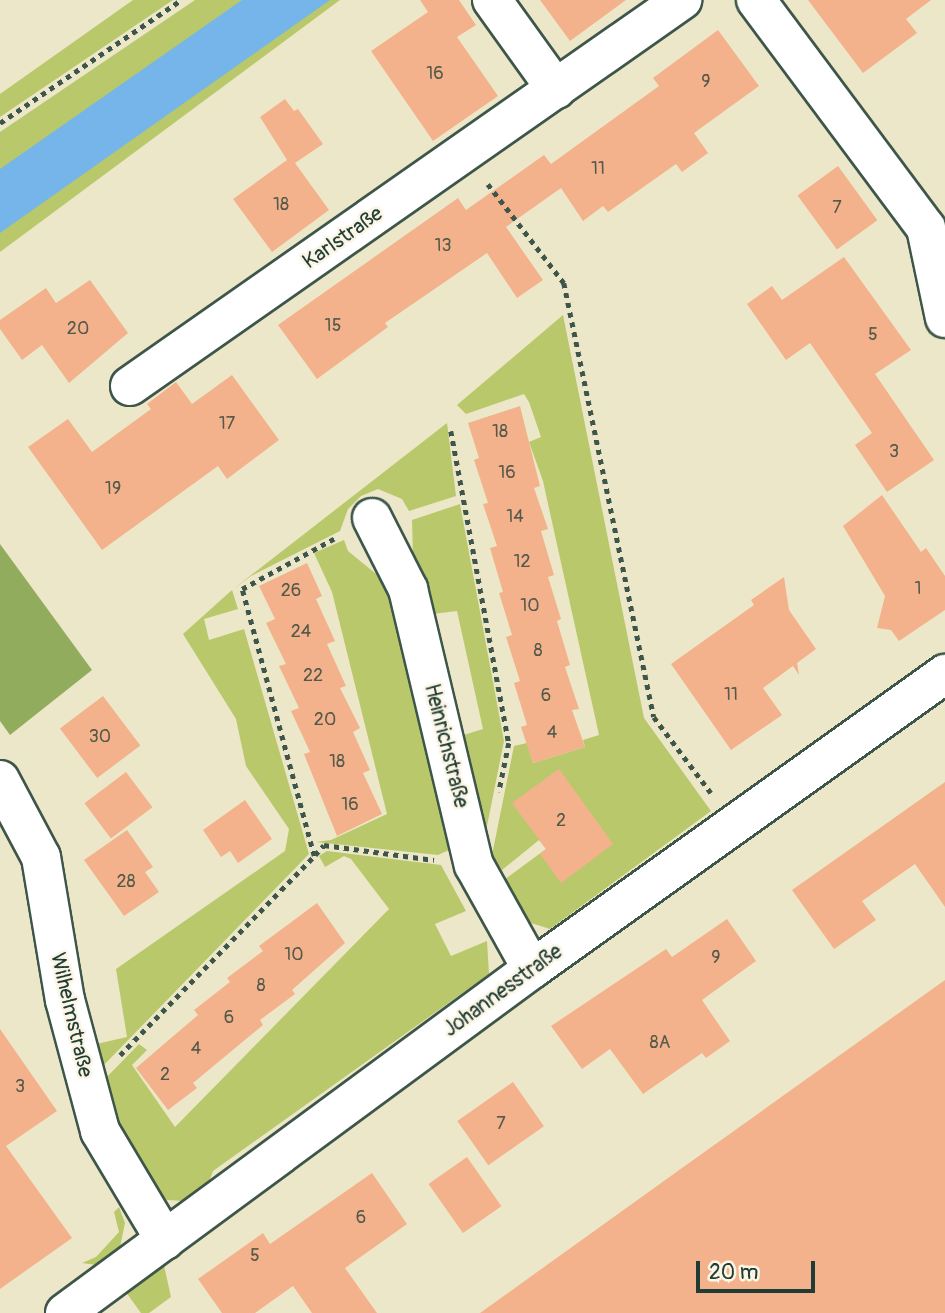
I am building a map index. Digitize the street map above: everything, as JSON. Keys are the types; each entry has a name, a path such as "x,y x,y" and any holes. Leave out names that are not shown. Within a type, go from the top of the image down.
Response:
{"street":[{"path":"492,0 556,89"},
{"name":"Karlstraße","path":"130,386 682,0"},
{"path":"756,0 926,228 945,317"},
{"name":"Heinrichstraße","path":"373,517 408,589 474,865 532,969"},
{"name":"Johannesstraße","path":"65,1313 532,969 945,674"},
{"name":"Wilhelmstraße","path":"0,780 41,857 65,1000 100,1131 165,1240"}],"path":[{"path":"0,123 181,0"},
{"path":"464,153 565,283 654,717 734,825"},
{"path":"450,431 509,743 498,797"},
{"path":"314,856 242,589 373,517"},
{"path":"88,1088 324,845 474,865"}],"green space":[{"path":"133,0 173,0 0,117 0,94"},
{"path":"195,0 340,0 0,252 0,132"},
{"path":"563,315 644,718 711,811 550,929 528,922 500,883 546,849 539,840 502,870 492,855 514,746 527,743 533,763 585,747 583,740 599,735 543,481 529,442 541,437 529,402 524,394 466,414 457,405"},
{"path":"447,423 456,496 409,511 402,499 378,489 361,496 348,509 340,531 251,576 232,590"},
{"path":"460,504 504,741 482,851 454,738 483,729 457,611 425,615 413,558 412,520"},
{"path":"344,540 348,551 381,578 388,594 449,850 438,855 316,842 331,840 387,814 332,592 314,553"},
{"path":"0,544 92,670 10,735 0,721"},
{"path":"232,590 238,609 204,619 209,640 244,629 309,854 99,1070 92,1045 127,1037 116,969 285,851 289,829 246,766 236,719 183,634"},
{"path":"327,851 441,865 466,911 435,924 451,956 487,941 489,974 213,1171 205,1192 185,1201 167,1200 141,1179 100,1084 139,1044 147,1050 132,1065 175,1127 389,909 351,859 344,856 325,867 319,856"},
{"path":"119,1207 125,1223 119,1252 104,1266 82,1263 96,1257 119,1232 114,1212"},
{"path":"163,1261 171,1297 149,1313 141,1313 123,1288"}],"water":[{"path":"242,0 330,0 0,233 0,169"}],"building":[{"path":"420,0 459,0 476,25 457,37 498,96 433,141 371,51 428,12"},
{"path":"540,0 626,0 570,41"},
{"path":"808,0 931,0 906,19 917,33 863,73"},
{"path":"718,30 759,86 694,133 708,153 682,172 676,164 608,212 603,206 583,221 561,188 506,227 543,280 517,298 487,253 385,323 388,327 317,379 278,325 458,198 466,210 544,155 551,164 659,86 653,78"},
{"path":"285,99 294,111 298,109 323,144 295,163 329,210 272,252 233,199 287,160 260,117"},
{"path":"838,166 877,220 837,250 798,195"},
{"path":"844,257 911,350 875,374 934,460 887,492 855,445 872,433 810,343 786,360 747,304 772,286 782,300"},
{"path":"90,280 128,333 69,383 42,345 22,360 0,329 0,320 46,288 56,303"},
{"path":"232,375 279,440 227,479 218,466 102,550 28,447 68,419 92,452 151,409 147,404 176,382 192,404"},
{"path":"520,406 540,486 534,488 548,529 541,531 554,575 548,577 561,619 557,621 570,665 565,667 579,709 572,710 585,747 533,763 521,727 527,725 514,683 520,681 506,637 512,635 499,593 503,592 490,548 497,546 483,504 488,503 474,460 479,458 468,423"},
{"path":"882,495 921,552 926,548 945,576 945,610 899,641 891,630 877,628 885,596 843,526"},
{"path":"307,563 322,596 316,599 335,641 327,644 346,686 340,688 360,728 353,732 370,770 363,773 382,814 337,836 304,754 310,752 291,711 299,708 279,666 286,664 266,623 275,619 259,586"},
{"path":"784,577 789,610 816,649 797,663 799,675 793,666 763,688 782,715 731,750 671,664 754,605 751,600"},
{"path":"103,696 140,746 97,778 60,728"},
{"path":"559,769 613,844 561,883 540,854 546,849 512,803"},
{"path":"126,772 152,807 111,838 84,803"},
{"path":"945,782 945,907 915,864 862,901 876,920 834,949 792,890"},
{"path":"245,800 272,839 238,863 230,851 221,857 203,830"},
{"path":"127,830 153,867 145,872 159,892 124,916 84,860"},
{"path":"317,903 345,943 292,990 295,994 260,1020 263,1025 193,1083 197,1088 168,1110 136,1068 198,1015 194,1010 230,982 227,978 263,951 259,946"},
{"path":"727,919 756,961 702,1000 730,1041 706,1058 702,1053 643,1094 610,1049 582,1069 551,1026 666,949 672,957"},
{"path":"945,980 945,1313 480,1313 682,1168"},
{"path":"0,1029 57,1111 6,1146 72,1238 0,1289"},
{"path":"513,1082 544,1126 488,1165 457,1121"},
{"path":"467,1157 501,1206 463,1233 428,1184"},
{"path":"372,1173 407,1224 345,1268 377,1313 312,1313 293,1286 255,1313 222,1313 198,1279 263,1233 270,1244"}]}
